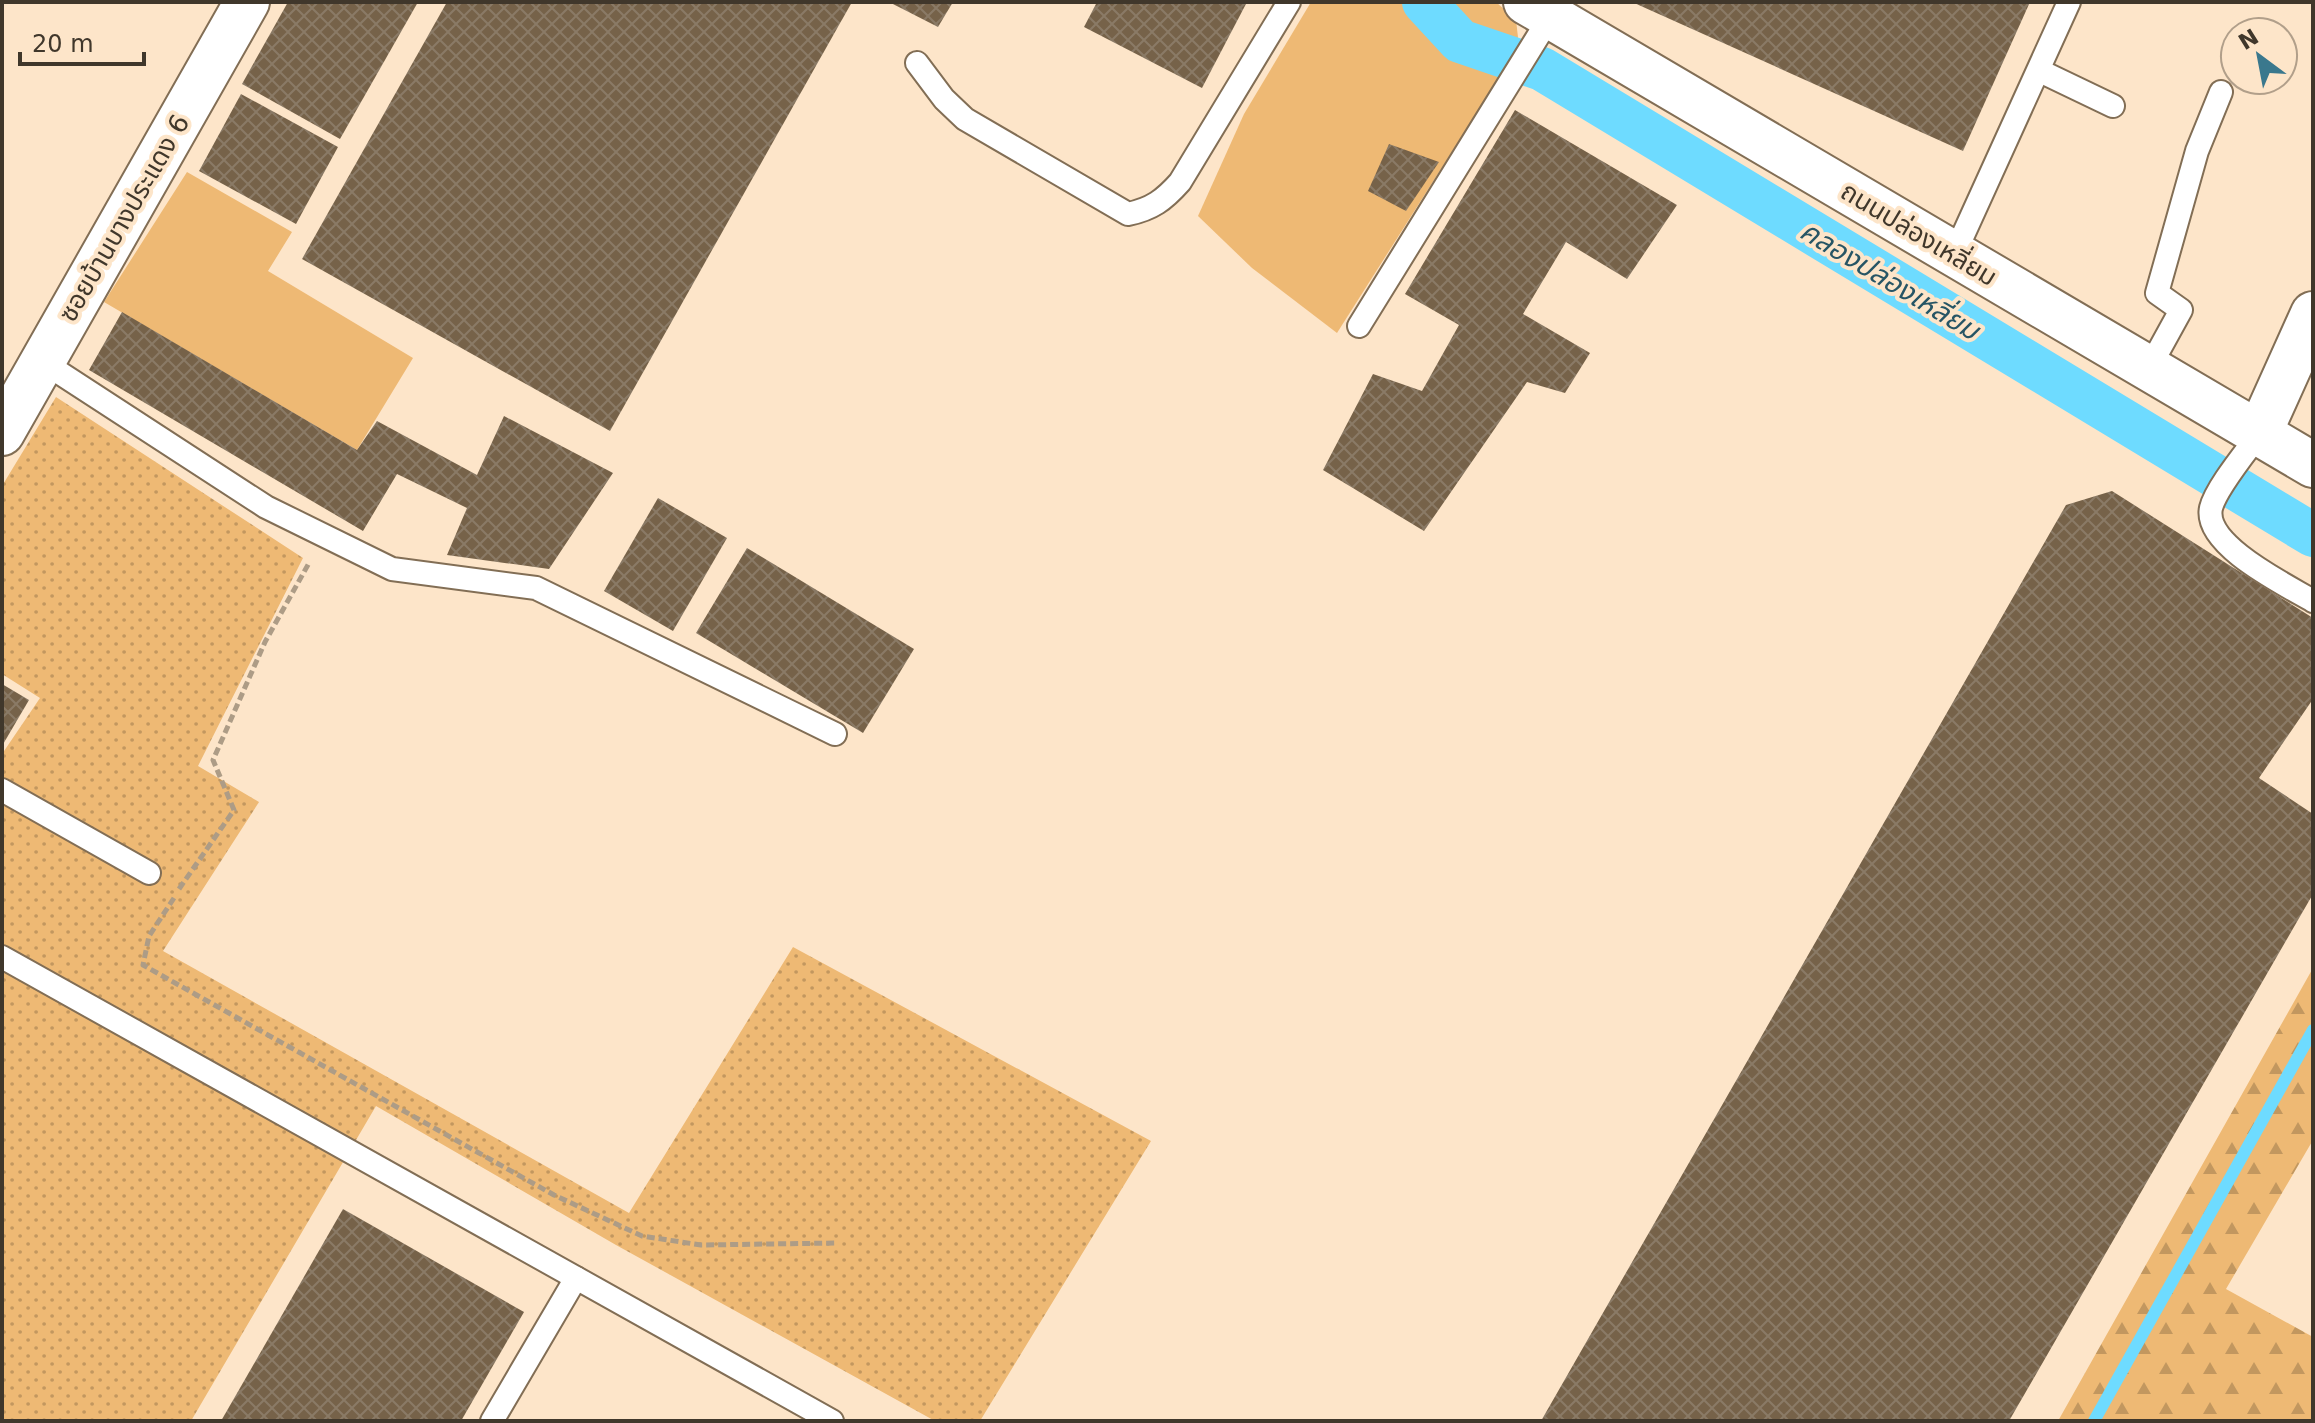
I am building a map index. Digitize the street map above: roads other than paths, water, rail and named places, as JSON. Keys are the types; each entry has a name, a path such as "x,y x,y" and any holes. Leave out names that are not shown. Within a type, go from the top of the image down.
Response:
{"street":[{"name":"ซอยบ้านบางประแดง 6","path":"2,433 247,2"},
{"name":"ถนนปล่องเหลี่ยม","path":"1538,17 2148,370 2247,451 2313,465"},
{"path":"2247,451 2313,314"}],"lane":[{"path":"917,63 944,99 965,119 1128,214 1147,210 1166,199 1180,182 1289,2"},
{"path":"1954,255 2069,2"},
{"path":"1359,326 1513,76 1538,17"},
{"path":"2040,71 2113,106"},
{"path":"2148,370 2181,310 2157,293 2197,151 2219,96"},
{"path":"43,362 266,507 392,569 536,588 835,734"},
{"path":"2247,451 2211,507 2211,523 2221,540 2246,561 2313,601"},
{"path":"2,790 149,873"},
{"path":"2,957 832,1421"},
{"path":"492,1421 576,1278"}],"waterway":[{"name":"คลองปล่องเหลี่ยม","path":"1424,2 1460,41 1542,69 2313,535"},
{"path":"2094,1421 2313,1030"}]}
